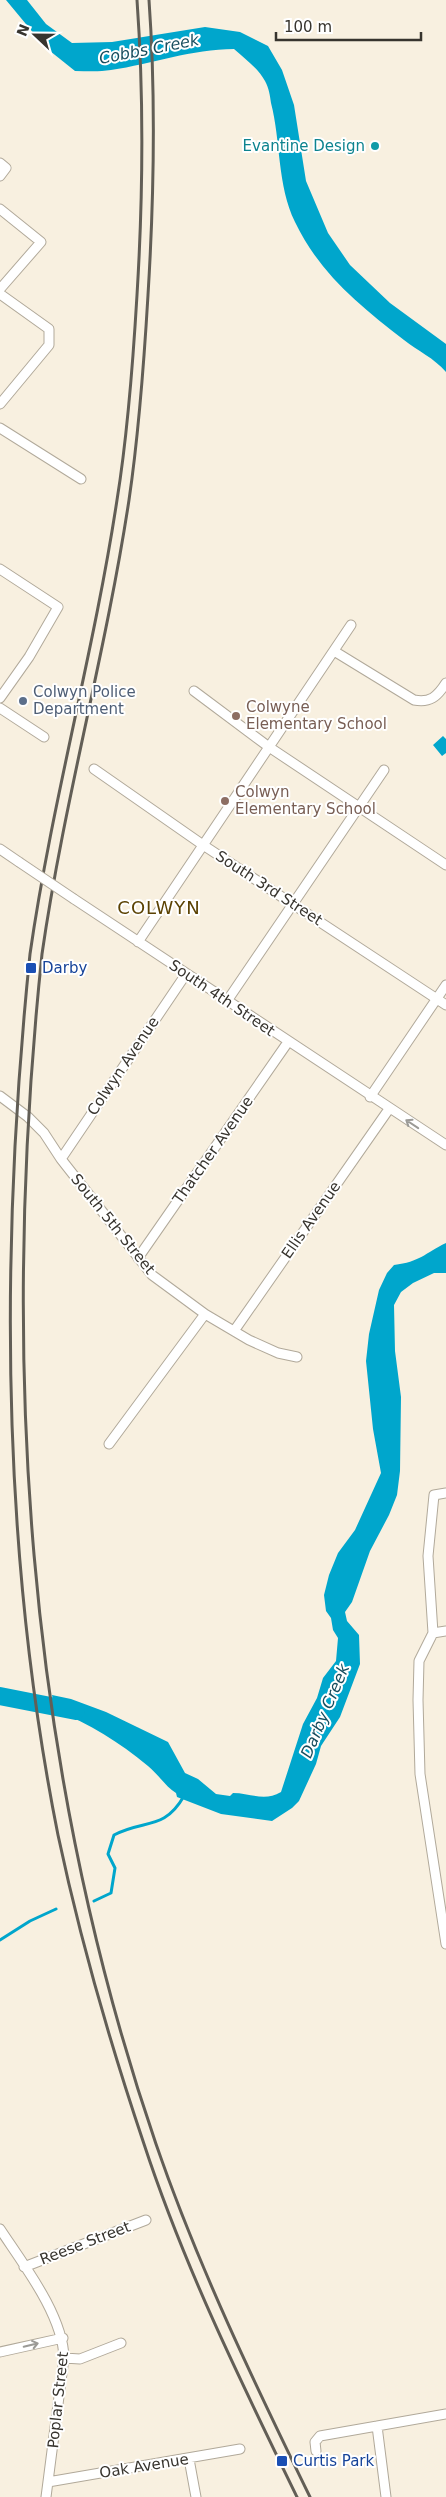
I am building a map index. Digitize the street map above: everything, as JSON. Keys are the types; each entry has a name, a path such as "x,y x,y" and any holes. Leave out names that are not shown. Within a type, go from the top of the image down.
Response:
{"street":[{"path":"0,209 42,242 0,289"},
{"path":"0,294 49,329 49,345 0,404"},
{"path":"0,428 81,479"},
{"path":"0,569 58,607 29,657 0,698"},
{"path":"138,942 351,625"},
{"path":"334,651 414,700 426,702 438,695 446,683"},
{"path":"194,691 269,747 446,865"},
{"path":"0,708 44,738"},
{"name":"South 3rd Street","path":"94,769 204,845 446,1005"},
{"path":"227,1001 384,770"},
{"name":"South 4th Street","path":"0,849 370,1097 446,1145"},
{"name":"Colwyn Avenue","path":"61,1159 186,974"},
{"path":"370,1097 446,985"},
{"name":"Thatcher Avenue","path":"138,1258 288,1042"},
{"name":"South 5th Street","path":"0,1096 33,1122 152,1275 205,1314 234,1331 265,1348 296,1357"},
{"name":"Ellis Avenue","path":"234,1331 389,1109"},
{"path":"109,1444 205,1314"},
{"path":"446,1493 434,1495 428,1556 433,1633 419,1661 420,1774 446,1944"},
{"path":"433,1633 446,1630"},
{"name":"Reese Street","path":"24,2267 146,2220"},
{"name":"Poplar Street","path":"0,2229 55,2318 63,2338 64,2358 46,2497"},
{"path":"0,2352 63,2338"},
{"path":"64,2358 80,2359 121,2342"},
{"path":"316,2451 314,2442 320,2436 446,2414"},
{"path":"377,2426 386,2497"},
{"name":"Oak Avenue","path":"48,2482 240,2449"},
{"path":"189,2459 196,2497"}],"water":[{"name":"Cobbs Creek","path":"6,0 27,0 46,24 72,43 112,42 205,27 240,32 268,46 282,70 294,105 306,181 328,233 350,265 390,303 446,344 446,372 356,301 329,273 305,241 289,208 285,193 274,118 267,86 259,72 234,49 203,51 111,70 75,71 45,47"},
{"path":"443,736 446,739 446,753 442,756 433,745"},
{"path":"446,1243 446,1273 434,1273 413,1283 401,1292 394,1305 395,1351 401,1397 400,1471 397,1495 370,1551 352,1602 345,1612 347,1621 359,1635 360,1664 340,1717 321,1746 316,1764 299,1801 272,1821 221,1814 177,1797 176,1793 152,1769 126,1749 104,1734 55,1710 52,1695 71,1699 106,1712 168,1742 185,1773 198,1779 216,1794 230,1796 233,1793 240,1793 263,1797 281,1792 303,1724 317,1698 323,1678 336,1661 338,1638 333,1630 331,1618 326,1611 324,1595 329,1575 338,1553 355,1530 381,1473 373,1429 366,1361 369,1334 379,1290 387,1273 394,1265 410,1262"}],"waterway":[{"name":"Darby Creek","path":"0,1696 76,1711"},
{"path":"94,1901 111,1893 115,1868 108,1854 114,1835 161,1820 169,1815 184,1796"},
{"path":"0,1940 30,1921 56,1909"}],"railway":[{"path":"137,0 142,111 141,221 127,423 108,557 39,897 30,954 20,1064 10,1285 11,1395 16,1506 25,1616 39,1726 58,1835 96,1991 131,2106 177,2234 214,2323 297,2497"},
{"path":"149,0 153,74 153,184 146,321 136,449 120,557 51,897 42,954 29,1104 24,1255 25,1406 34,1556 51,1705 77,1853 112,2000 156,2144 172,2189 208,2279 310,2497"}],"place":[{"name":"Evantine Design","path":"375,146"},
{"name":"Colwyn Police Department","path":"23,701"},
{"name":"Colwyne Elementary School","path":"236,716"},
{"name":"Colwyn Elementary School","path":"225,801"},
{"name":"Darby","path":"31,968"},
{"name":"Curtis Park","path":"282,2461"}],"district":[{"name":"COLWYN","path":"159,907"}]}
